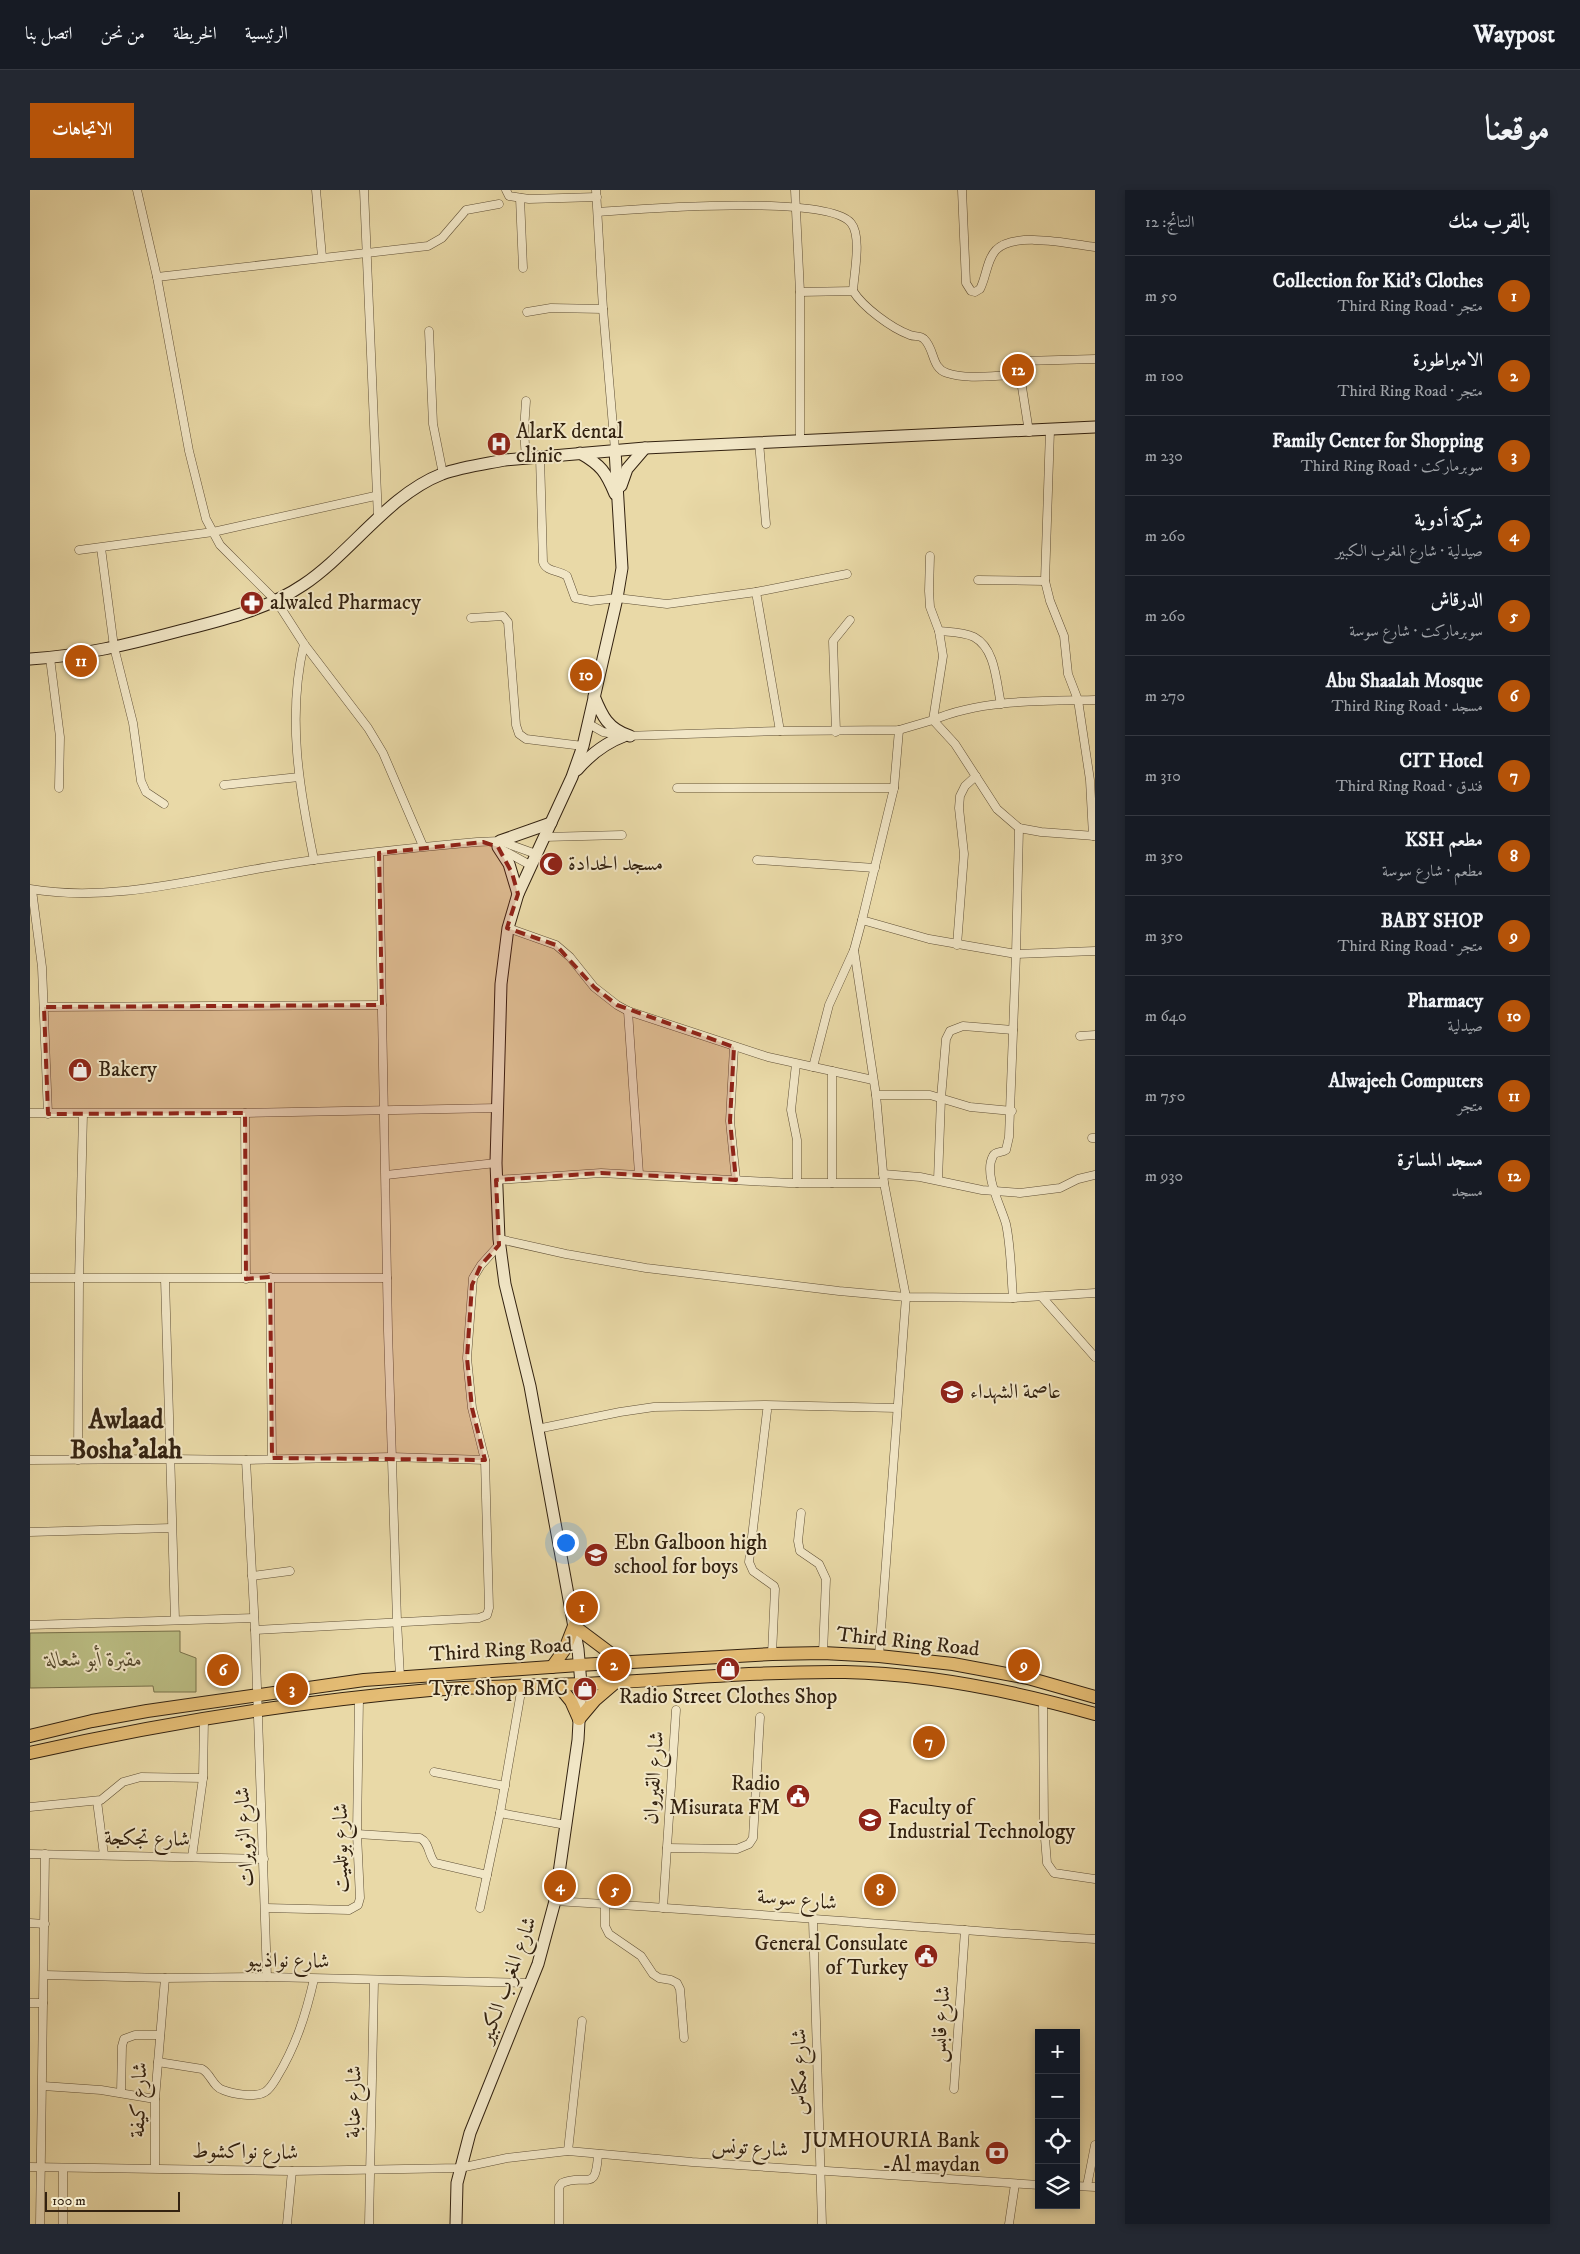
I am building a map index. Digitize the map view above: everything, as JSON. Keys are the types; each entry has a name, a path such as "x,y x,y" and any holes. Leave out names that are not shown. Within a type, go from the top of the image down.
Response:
{"main road":[{"path":"552,1667 565,1649 574,1626 622,1662"},
{"name":"Third Ring Road","path":"30,1736 92,1721 364,1680 622,1662 772,1654 823,1653 878,1656 991,1670 1095,1697"},
{"name":"Third Ring Road","path":"30,1753 122,1732 204,1719 432,1690 581,1684 762,1673 847,1672 943,1681 1043,1699 1095,1714"},
{"path":"558,1685 571,1701 579,1719 595,1700 616,1682"}],"street":[{"path":"137,190 156,277 189,451 201,501 213,532 230,556 277,602 304,644 359,716 378,745 423,846"},
{"path":"316,190 322,257"},
{"path":"364,190 378,518"},
{"path":"506,190 509,196 520,198 556,194 597,194 603,309 619,500 622,568 618,598 594,695 589,724 572,777"},
{"path":"795,190 800,292 800,440"},
{"path":"962,190 966,283 975,292 980,289 995,250 1006,243 1023,240 1042,240 1095,247"},
{"path":"520,198 523,268"},
{"path":"156,277 366,251 428,246 442,238 466,210 500,204"},
{"path":"598,212 701,205 795,206 844,216 852,224 857,237 852,290 868,309 910,335 922,337 929,344 937,366 942,371 967,376 1020,375"},
{"path":"1095,239 1095,250"},
{"path":"800,292 852,290"},
{"path":"527,312 551,308 603,309"},
{"path":"430,331 434,424 443,474"},
{"path":"1029,432 1019,368 1023,361 1095,359"},
{"path":"526,400 524,430 526,459"},
{"path":"30,659 50,658 114,647 243,614 277,602 320,573 378,518 411,493 443,474 484,464 645,448 800,440 1029,432 1095,427"},
{"path":"933,720 955,744 997,809 1019,828 1041,832 1094,836 1090,780 1078,700 1068,674 1064,636 1050,602 1045,581 1050,430"},
{"path":"758,442 766,524"},
{"path":"619,500 622,478 627,469 645,448"},
{"path":"580,453 595,462 604,471 619,500"},
{"path":"540,457 540,534 544,566 567,576 575,598 591,601 618,598 667,604 756,592 847,574"},
{"path":"79,550 213,532 376,496"},
{"path":"101,548 114,647 136,739 142,786 149,795 164,804"},
{"path":"930,556 930,607 939,632 943,656 933,720"},
{"path":"978,580 1045,581"},
{"path":"756,592 780,731"},
{"path":"471,618 498,615 503,616 508,622 516,725 519,734 526,739 583,746"},
{"path":"836,732 833,642 838,633 850,620"},
{"path":"939,632 973,636 982,643 988,650 992,660 1001,704"},
{"path":"304,644 296,684 295,702 299,777 314,860"},
{"path":"50,658 60,737 59,788"},
{"path":"594,695 607,723 628,736"},
{"path":"589,724 603,732 628,736 780,731 899,730 946,715 1001,704 1095,700"},
{"path":"813,1067 829,1005 854,950 862,920 894,788 899,730"},
{"path":"572,777 600,749 612,740 628,736"},
{"path":"957,945 964,854 959,808 960,796 965,786 976,776"},
{"path":"224,785 299,777"},
{"name":"شارع المغرب الكبير","path":"456,2224 460,2168 470,2133 538,1964 555,1902 579,1719 581,1684 574,1626 530,1386 505,1284 499,1242 496,1180 500,984 508,928 518,894 530,865 572,777"},
{"path":"677,788 894,788"},
{"path":"499,844 550,823"},
{"path":"1013,1298 1006,1225 994,1192 991,1165 993,1156 1006,1150 1012,1111 1019,828"},
{"path":"544,837 622,835"},
{"path":"48,1114 44,1007 39,943 31,890 82,893 132,890 314,860 423,846 483,842 499,844 536,854"},
{"path":"499,844 530,865"},
{"path":"499,844 518,894"},
{"path":"379,853 387,1278 400,1677"},
{"path":"757,860 875,868"},
{"path":"862,920 957,945 1016,954 1095,951"},
{"path":"508,928 556,945 570,957 594,987 628,1011 734,1047 796,1064 873,1080"},
{"path":"854,950 876,1095 884,1183 906,1296 878,1656"},
{"path":"44,1007 382,1005"},
{"path":"628,1011 639,1174"},
{"path":"938,1180 941,1098 946,1039 950,1031 954,1027 962,1026 1013,1030"},
{"path":"1080,1036 1095,1035"},
{"path":"734,1047 730,1121 736,1180"},
{"path":"796,1064 792,1110 797,1140 797,1183"},
{"path":"832,1071 832,1183"},
{"path":"876,1095 930,1095 970,1107 1012,1111"},
{"path":"30,1114 245,1113 498,1108"},
{"path":"245,1113 246,1279"},
{"path":"78,1460 79,1280 83,1114"},
{"path":"386,1175 496,1163"},
{"path":"496,1180 585,1174 639,1174 797,1183 884,1183"},
{"path":"883,1174 938,1180 994,1192 1020,1193 1060,1188 1078,1179 1095,1175"},
{"path":"255,1630 480,1618 487,1614 489,1608 485,1460 469,1390 467,1358 472,1285 476,1272 499,1242 646,1268 839,1291 906,1296 1013,1298 1095,1293"},
{"path":"30,1278 79,1280 246,1279 270,1277 387,1278"},
{"path":"270,1277 272,1458"},
{"path":"165,1279 175,1620"},
{"path":"1042,1296 1095,1357"},
{"path":"537,1429 654,1407 766,1405 897,1408"},
{"path":"767,1411 748,1562 753,1571 774,1586 775,1589 772,1654"},
{"path":"30,1460 246,1460 392,1456 485,1460"},
{"name":"شارع الزويرات","path":"246,1460 255,1630 267,1977"},
{"path":"801,1513 798,1540 800,1551 819,1564 826,1578 823,1653"},
{"path":"30,1532 171,1528"},
{"path":"252,1576 290,1571"},
{"path":"30,1625 254,1618"},
{"path":"480,1908 500,1813 522,1686"},
{"name":"شارع بوتلميت","path":"266,1908 349,1910 356,1907 360,1898 358,1834 359,1698"},
{"path":"1043,1699 1044,1826 1047,1863 1054,1873 1095,1879"},
{"name":"شارع القيروان","path":"663,1908 676,1710"},
{"name":"شارع القيروان","path":"667,1848 737,1849 749,1844 753,1838 760,1717"},
{"path":"192,1858 203,1778 204,1719"},
{"path":"434,1772 505,1786"},
{"path":"30,1807 104,1800 123,1782 149,1776 203,1778"},
{"path":"97,1801 104,1855"},
{"path":"500,1813 566,1825"},
{"path":"358,1834 420,1838 426,1843 431,1858 435,1863 487,1875"},
{"name":"شارع تجكجة","path":"30,1854 264,1859"},
{"path":"40,2224 45,1974 45,1854"},
{"name":"شارع سوسة","path":"555,1902 1095,1938"},
{"path":"605,1904 605,1926 609,1934 641,1956 653,1974 659,1978 677,1983 680,1989 684,2038"},
{"name":"شارع مكناس","path":"813,1920 822,2224"},
{"path":"30,1923 45,1924"},
{"name":"شارع قابس","path":"954,2090 965,1930"},
{"name":"شارع نواذيبو","path":"45,1974 165,1978 267,1977 374,1981 530,1983"},
{"name":"شارع كيفة","path":"155,2168 155,2099 165,1978"},
{"path":"158,2062 202,2069 207,2072 216,2086 223,2090 254,2094 265,2092 273,2083 293,2048 306,2014 314,1979"},
{"name":"شارع عنابة","path":"369,2224 374,1981"},
{"path":"30,2003 43,2003"},
{"path":"568,2152 582,2021"},
{"name":"شارع كيفة","path":"121,2093 122,2046 124,2039 135,2035 160,2035"},
{"path":"43,2086 87,2088 155,2099"},
{"path":"1091,2187 1095,2145"},
{"name":"شارع تونس","path":"460,2168 507,2158 568,2152 1035,2185"},
{"path":"559,2224 559,2187 565,2182 589,2180 594,2176 597,2173 598,2154"},
{"name":"شارع نواكشوط","path":"30,2167 63,2169 292,2170 460,2168"},
{"path":"63,2169 63,2224"},
{"path":"286,2224 292,2170"},
{"path":"1009,2224 1015,2184"}],"highlighted area":[{"path":"483,842 498,847 512,873 518,894 507,928 556,945 594,987 617,1005 734,1047 730,1121 736,1180 601,1173 496,1180 499,1245 481,1265 472,1285 467,1358 472,1408 485,1460 272,1458 270,1277 246,1279 245,1113 48,1114 44,1007 382,1005 379,853"}],"green space":[{"name":"مقبرة أبو شعالة","path":"180,1631 180,1652 196,1658 196,1692 154,1692 153,1686 30,1688 30,1633"}],"place":[{"name":"مسجد المساترة","path":"1018,370"},
{"name":"AlarK dental clinic","path":"499,444"},
{"name":"alwaled Pharmacy","path":"252,603"},
{"name":"Alwajeeh Computers","path":"81,661"},
{"name":"Pharmacy","path":"586,675"},
{"name":"مسجد الحدادة","path":"551,864"},
{"name":"Bakery","path":"80,1070"},
{"name":"عاصمة الشهداء","path":"952,1392"},
{"name":"Ebn Galboon high school for boys","path":"596,1555"},
{"name":"Collection for Kid's Clothes","path":"582,1607"},
{"name":"الامبراطورة","path":"614,1665"},
{"name":"BABY SHOP","path":"1024,1665"},
{"name":"Radio Street Clothes Shop","path":"728,1669"},
{"name":"Abu Shaalah Mosque","path":"223,1670"},
{"name":"Family Center for Shopping","path":"292,1689"},
{"name":"Tyre Shop BMC","path":"585,1689"},
{"name":"CIT Hotel","path":"929,1742"},
{"name":"Radio Misurata FM","path":"798,1796"},
{"name":"Faculty of Industrial Technology","path":"870,1820"},
{"name":"شركة أدوية","path":"560,1886"},
{"name":"الدرقاش","path":"615,1890"},
{"name":"مطعم KSH","path":"880,1890"},
{"name":"General Consulate of Turkey","path":"926,1956"},
{"name":"JUMHOURIA Bank -Al maydan","path":"997,2153"}],"district":[{"name":"Awlaad Bosha'alah","path":"126,1435"}]}
